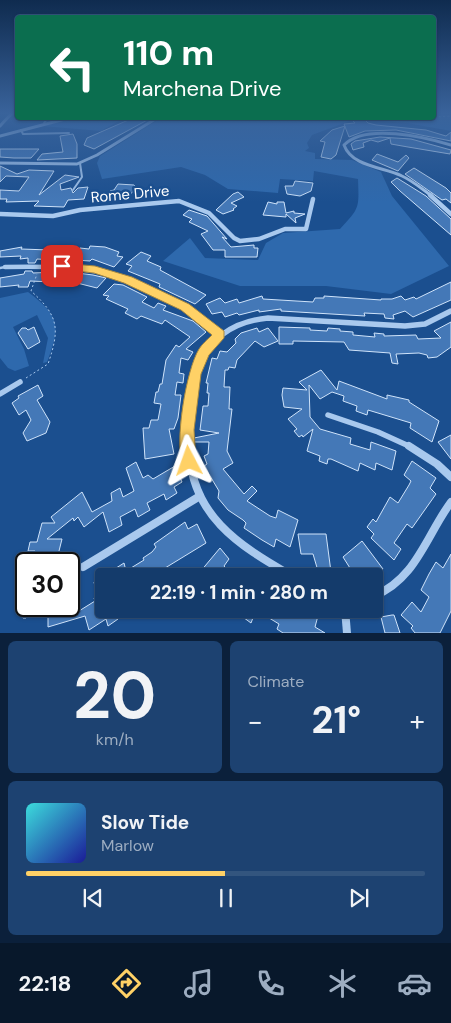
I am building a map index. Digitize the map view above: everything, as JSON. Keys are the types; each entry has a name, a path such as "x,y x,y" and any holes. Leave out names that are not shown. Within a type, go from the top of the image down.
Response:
{"street":[{"path":"0,163 80,163 115,143"},
{"path":"345,143 344,148 360,160 404,177 451,214"},
{"name":"Rome Drive","path":"0,214 53,216 80,210 179,201 209,213 234,238 250,240 285,229 306,229 313,199"},
{"path":"2,268 81,267 120,277 185,307 220,334"},
{"path":"278,568 249,552 232,539 218,524 200,496 189,461 187,444 188,421 198,362 211,342 220,334 241,323 262,318 405,326 424,324 451,311"},
{"path":"0,394 20,382"},
{"path":"328,415 413,446 430,457 451,477"},
{"path":"83,567 200,496"},
{"path":"383,592 394,586 406,574 451,502"},
{"path":"346,618 347,633"}],"lane":[{"path":"73,190 82,177 80,163"}],"path":[{"path":"20,382 48,364 58,333 57,321 48,305 31,291 40,267"}],"shaded area":[{"path":"122,143 307,143 309,148 305,151 315,153 315,159 352,160 381,172 392,196 449,266 391,294 326,286 240,286 163,261 190,238 205,258 258,260 266,243 283,233 340,229 357,207 358,179 314,171 313,181 280,179 278,193 228,189 205,175 181,167 102,179 97,163 100,156"},
{"path":"28,292 39,300 52,315 56,330 52,350 47,362 43,363 48,338 37,315 13,327 24,349 29,366 15,371 8,368 0,358 0,298"}],"building":[{"path":"61,143 76,143 77,158 37,160 42,154 63,152"},
{"path":"85,143 106,143 94,149 84,145"},
{"path":"325,143 340,143 336,155 331,159 321,157"},
{"path":"364,143 364,147 353,150 351,144"},
{"path":"424,143 451,150 450,154 391,144"},
{"path":"0,149 39,149 31,158 14,158 0,157"},
{"path":"377,154 398,162 406,155 409,158 398,171 372,160"},
{"path":"0,166 17,174 29,170 54,171 39,195 65,175 79,177 60,184 61,190 71,188 73,193 78,188 88,187 84,199 68,200 64,207 34,206 39,201 6,202 7,199 0,199 0,190 19,191 29,177 6,176 0,182"},
{"path":"414,168 446,188 451,193 451,203 446,199 442,200 405,174"},
{"path":"397,178 426,196 451,219 451,235 391,182"},
{"path":"295,181 313,183 311,191 300,196 287,194 285,186 293,186"},
{"path":"118,184 135,186 132,193 118,198 110,191 114,190"},
{"path":"238,192 244,197 231,203 237,206 234,210 223,214 216,210 233,194"},
{"path":"268,202 277,204 277,202 284,202 286,213 294,211 294,213 305,214 295,218 296,223 286,214 286,217 263,215"},
{"path":"189,210 207,216 227,239 222,237 231,247 254,245 254,248 258,248 257,257 225,257 225,250 213,250 201,234 208,231 189,222 192,219 183,215"},
{"path":"90,246 105,247 119,252 117,256 123,257 114,267 92,259 90,261 60,259 58,263 52,263 53,260 37,259 35,263 28,263 28,258 20,259 21,256 0,257 0,251 22,247 21,249 79,251 80,248 89,249"},
{"path":"141,252 151,256 147,261 161,267 160,270 206,295 195,304 159,287 160,284 128,271 132,266 126,264"},
{"path":"25,271 32,271 33,273 57,272 52,282 30,281 28,287 18,287 19,285 0,287 0,278 24,274"},
{"path":"69,272 106,278 97,288 73,282 55,281"},
{"path":"451,282 451,300 413,317 405,311 393,315 394,319 385,318 384,314 364,313 365,316 281,311 281,309 259,312 259,310 239,315 237,313 225,317 222,312 212,314 206,304 220,298 225,303 237,299 239,303 262,296 263,299 313,302 315,298 324,298 324,296 381,300 401,296 405,300 414,297 416,299"},
{"path":"114,284 123,285 147,297 142,302 154,308 158,303 166,306 163,310 193,321 206,332 186,349 193,352 188,360 181,358 179,373 184,374 183,383 177,382 175,395 181,395 178,418 174,429 169,429 174,454 145,459 143,428 149,428 151,420 158,420 161,404 154,403 156,392 158,392 160,384 162,384 166,360 176,345 179,347 190,337 165,320 162,324 141,316 137,319 125,313 128,309 106,299 109,296 103,295"},
{"path":"451,322 451,347 437,357 428,358 427,355 419,353 396,354 398,364 392,363 390,353 349,350 344,342 293,341 293,344 279,344 279,327 310,328 310,330 327,331 328,328 340,329 340,331 353,332 353,335 375,337 374,333 384,334 384,336 416,335 418,339 441,338 434,331"},
{"path":"34,327 40,342 28,349 18,333 22,328 28,330"},
{"path":"257,328 259,332 268,328 278,341 264,347 255,341 237,360 235,368 229,367 228,370 225,370 224,387 230,387 229,409 232,409 227,451 233,463 223,469 244,494 252,486 257,491 247,501 270,516 276,518 278,510 298,520 290,547 276,539 274,547 244,528 246,523 228,510 218,498 219,491 204,466 207,464 204,456 208,454 209,442 194,442 194,438 219,433 200,430 203,406 208,406 209,393 207,393 208,383 206,383 212,358 217,359 220,351 227,352 236,343 235,339 241,333"},
{"path":"321,370 337,390 339,381 387,399 387,395 409,400 409,402 439,421 432,442 410,428 411,423 368,410 367,415 356,411 357,406 343,401 344,396 332,392 320,399 309,385 310,417 320,429 351,438 350,444 370,450 371,442 396,451 392,470 376,463 375,470 360,463 358,471 331,459 328,459 327,464 319,461 320,456 307,451 313,429 303,437 302,435 299,437 294,431 297,429 288,419 302,409 284,407 282,395 283,388 307,390 299,382"},
{"path":"38,385 43,396 37,400 50,422 46,433 27,441 23,433 31,420 26,410 19,415 12,403 19,398 18,396"},
{"path":"451,435 451,459 438,442"},
{"path":"412,461 436,478 430,488 436,494 412,528 407,524 394,543 401,549 394,560 371,538 374,534 367,527 373,519 376,522 390,497 398,503 411,481 404,475"},
{"path":"136,462 143,478 148,475 153,479 175,466 182,482 174,487 177,493 166,500 164,494 147,503 150,510 138,517 135,509 120,517 122,525 109,532 103,512 84,527 78,517 74,521 73,518 47,539 62,539 59,552 28,551 30,542 37,542 42,523 55,523 51,517 82,492 92,512 112,501 111,493 120,488 123,497 134,491 126,468"},
{"path":"185,522 188,529 197,524 206,543 165,568 131,568 144,560 143,558 152,552 156,547 154,544"},
{"path":"298,534 326,534 330,568 317,568 313,554 301,554"},
{"path":"362,541 382,568 350,568 343,557"},
{"path":"220,548 229,559 224,566 226,568 203,568"},
{"path":"451,554 451,611 440,633 415,633 411,628 413,626 401,615 412,602 421,612 429,597 421,590 429,574 436,562 443,568"},
{"path":"124,563 125,568 116,568"},
{"path":"95,601 95,618 118,619 108,626 106,619 89,630 85,616 48,627 48,617 80,617 80,610"},
{"path":"394,615 400,633 385,633 381,618"},
{"path":"244,618 253,618 251,623"},
{"path":"269,618 317,618 315,627 325,633 283,633 277,629 279,624"}],"route":[{"path":"62,266 95,269 128,280 185,307 220,334 204,352 194,374 187,430 189,461"}]}
